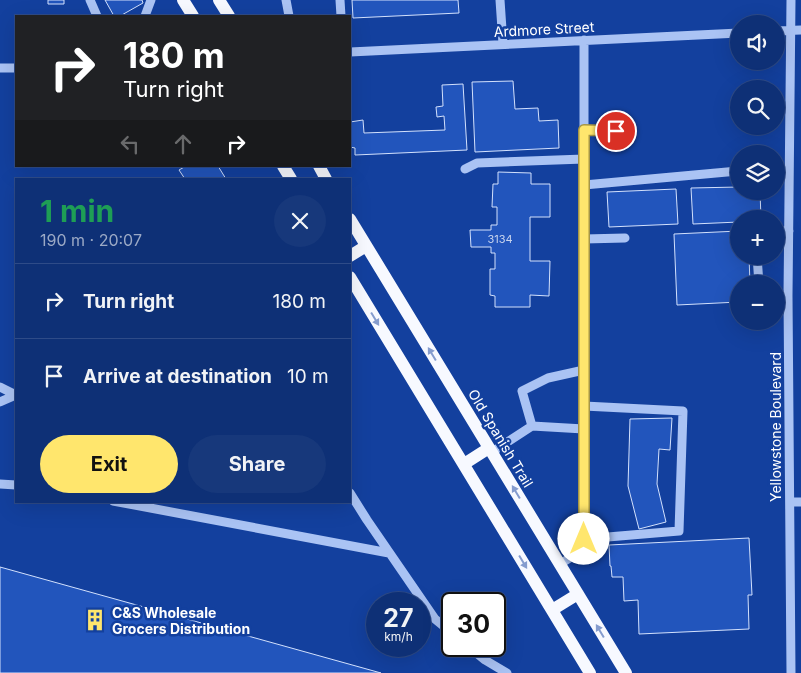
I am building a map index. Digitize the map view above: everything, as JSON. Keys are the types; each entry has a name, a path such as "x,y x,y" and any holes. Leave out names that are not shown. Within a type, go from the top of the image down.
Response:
{"main road":[{"path":"183,0 192,15"},
{"path":"219,0 228,15"},
{"name":"Old Spanish Trail","path":"351,221 626,673"},
{"path":"351,255 366,246"},
{"path":"351,279 590,673"},
{"path":"464,464 491,450"},
{"path":"552,610 578,594"}],"street":[{"path":"90,0 97,15"},
{"path":"145,15 151,0"},
{"path":"286,0 289,15"},
{"path":"340,0 341,15"},
{"path":"500,0 502,44"},
{"name":"Yellowstone Boulevard","path":"791,0 788,296 791,673"},
{"path":"785,30 801,30"},
{"name":"Ardmore Street","path":"351,52 730,33"},
{"path":"560,564 572,556 584,539 584,40"},
{"path":"0,68 15,68"},
{"path":"584,130 616,131"},
{"path":"466,169 477,163 584,159"},
{"path":"584,185 730,172"},
{"path":"584,240 625,238"},
{"path":"532,426 522,391 548,378 584,370"},
{"path":"0,387 15,394"},
{"path":"0,402 15,395"},
{"path":"584,406 683,411 679,531 584,539"},
{"path":"491,450 532,426 584,429"},
{"path":"0,484 15,485"},
{"path":"351,494 435,619 441,624"},
{"path":"790,502 801,502"},
{"path":"124,503 390,553"},
{"path":"481,657 507,673"}],"building":[{"path":"48,0 64,0 64,4 48,4"},
{"path":"105,0 142,0 143,3 122,15 113,15"},
{"path":"352,0 458,0 459,13 353,18"},
{"path":"513,81 515,109 538,108 539,121 558,120 559,148 475,152 472,82"},
{"path":"463,84 467,150 355,155 355,148 351,147 351,122 363,120 364,133 445,130 444,116 437,117 436,107 443,106 442,85"},
{"path":"184,167 219,167 225,178 184,178 179,170"},
{"path":"498,172 531,173 531,184 550,184 550,217 530,217 530,261 550,261 549,296 530,295 530,307 495,307 495,296 490,295 490,269 495,269 495,253 491,253 491,247 471,247 470,230 491,230 491,225 497,225 497,207 492,207 493,184 498,184"},
{"path":"730,187 730,200 760,200 761,210 730,210 730,222 693,224 691,188"},
{"path":"676,189 678,224 609,227 607,192"},
{"path":"730,231 730,265 749,265 750,275 730,275 730,302 677,305 674,234"},
{"path":"672,418 670,450 659,449 657,484 666,522 639,529 628,486 630,419"},
{"path":"749,538 752,595 748,595 749,629 639,634 638,600 624,601 623,577 612,577 609,545"},
{"name":"C&S Wholesale Grocers Distribution","path":"0,567 381,673 0,673"}],"place":[{"name":"C&S Wholesale Grocers Distribution","path":"95,620"}],"route":[{"path":"584,539 584,130 616,131"}]}
